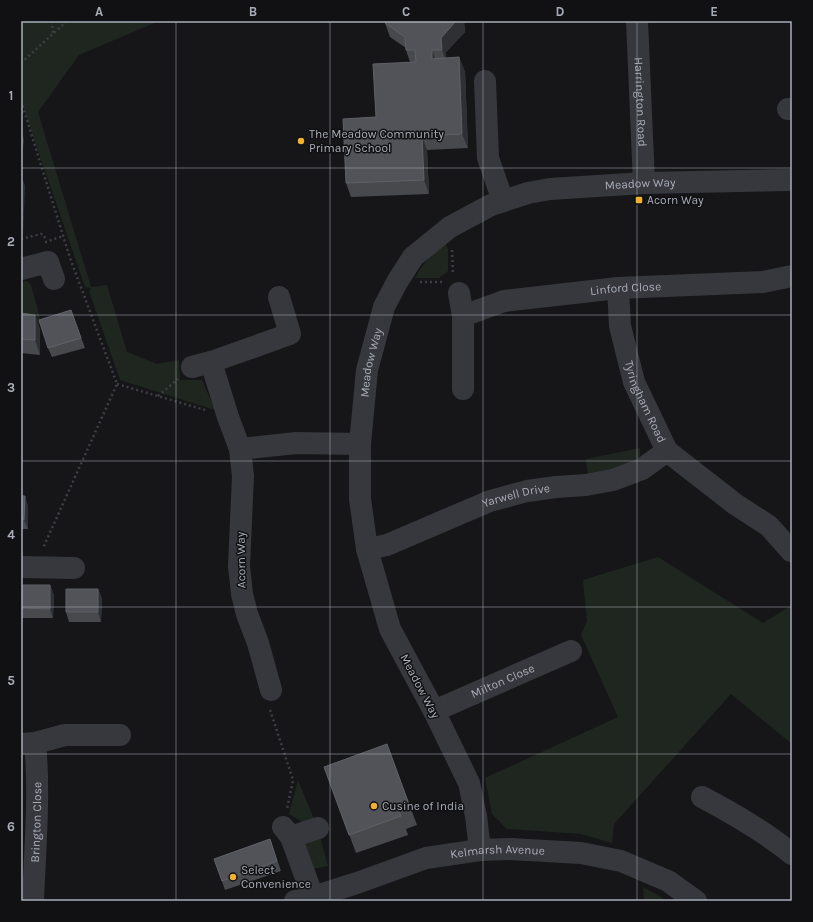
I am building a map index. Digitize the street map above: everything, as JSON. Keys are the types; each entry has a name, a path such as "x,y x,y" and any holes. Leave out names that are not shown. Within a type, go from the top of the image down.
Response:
{"street":[{"name":"Harrington Road","path":"637,21 644,184"},
{"path":"485,81 488,158 503,201"},
{"name":"Meadow Way","path":"480,850 476,816 469,783 434,711 390,629 367,549 360,499 360,444 367,370 384,307 397,282 413,257 450,227 491,205 528,193 550,189 644,184 792,180"},
{"path":"21,269 48,262 54,279"},
{"name":"Linford Close","path":"462,316 504,301 618,288 763,282 792,276"},
{"path":"457,288 462,316 463,389"},
{"name":"Tyringham Road","path":"618,288 620,326 634,382 667,451 736,504 769,526 791,551"},
{"path":"202,364 290,334 279,297"},
{"name":"Acorn Way","path":"202,364 228,417 240,449 243,476 239,566 242,594 271,690"},
{"path":"240,449 296,442 360,444"},
{"name":"Yarwell Drive","path":"367,549 387,545 490,501 526,491 586,485 613,480 642,469 667,451"},
{"path":"28,567 74,568"},
{"name":"Milton Close","path":"434,711 571,651"},
{"name":"Brington Close","path":"33,901 37,766 28,743 65,735 120,735"},
{"path":"702,796 753,825 792,854"},
{"path":"304,899 287,832 318,828"},
{"name":"Kelmarsh Avenue","path":"304,899 357,883 426,858 480,850 510,849 581,853 621,861 668,881 696,901"}],"path":[{"path":"52,21 53,34"},
{"path":"21,63 67,21"},
{"path":"21,101 63,236 117,384 28,567"},
{"path":"397,282 457,288 453,274 450,227"},
{"path":"21,240 41,234 44,235 46,242 63,236"},
{"path":"158,396 202,364"},
{"path":"117,384 228,417"},
{"path":"271,690 267,700 293,780 287,832"}],"shaded area":[{"path":"21,21 159,21 79,55 38,112 91,287 107,285 127,352 157,364 179,360 180,380 202,380 215,410 120,380 89,291 91,288 85,287 21,101"},
{"path":"445,243 448,249 448,271 439,278 415,278 428,259"},
{"path":"27,281 31,285 42,325 21,323 21,282"},
{"path":"640,448 640,461 588,476 586,459"},
{"path":"658,557 763,623 792,605 792,744 731,694 614,824 612,843 581,834 507,829 492,814 485,778 618,717 581,635 587,621 583,580"},
{"path":"298,780 314,819 304,823 289,814"},
{"path":"319,833 328,866 313,869 305,844"},
{"path":"643,887 656,894 667,901 644,901"}],"building":[{"path":"385,21 456,21 441,38 442,50 432,50 432,59 459,57 462,134 422,136 424,180 346,183 343,119 376,117 373,64 416,62 415,50 406,50 405,37 385,23"},
{"path":"71,310 81,338 48,348 39,320"},
{"path":"21,313 35,315 35,340 21,339"},
{"path":"21,496 25,496 24,520 21,519"},
{"path":"21,585 50,585 50,609 21,608"},
{"path":"66,589 98,589 98,612 66,612"},
{"name":"Cusine of India","path":"387,744 410,807 399,811 401,816 349,835 324,767"},
{"path":"270,839 277,861 222,881 214,859"}],"place":[{"name":"The Meadow Community Primary School","path":"301,141"},
{"name":"Acorn Way","path":"639,200"},
{"name":"Cusine of India","path":"374,806"},
{"name":"Select Convenience","path":"233,877"}]}
